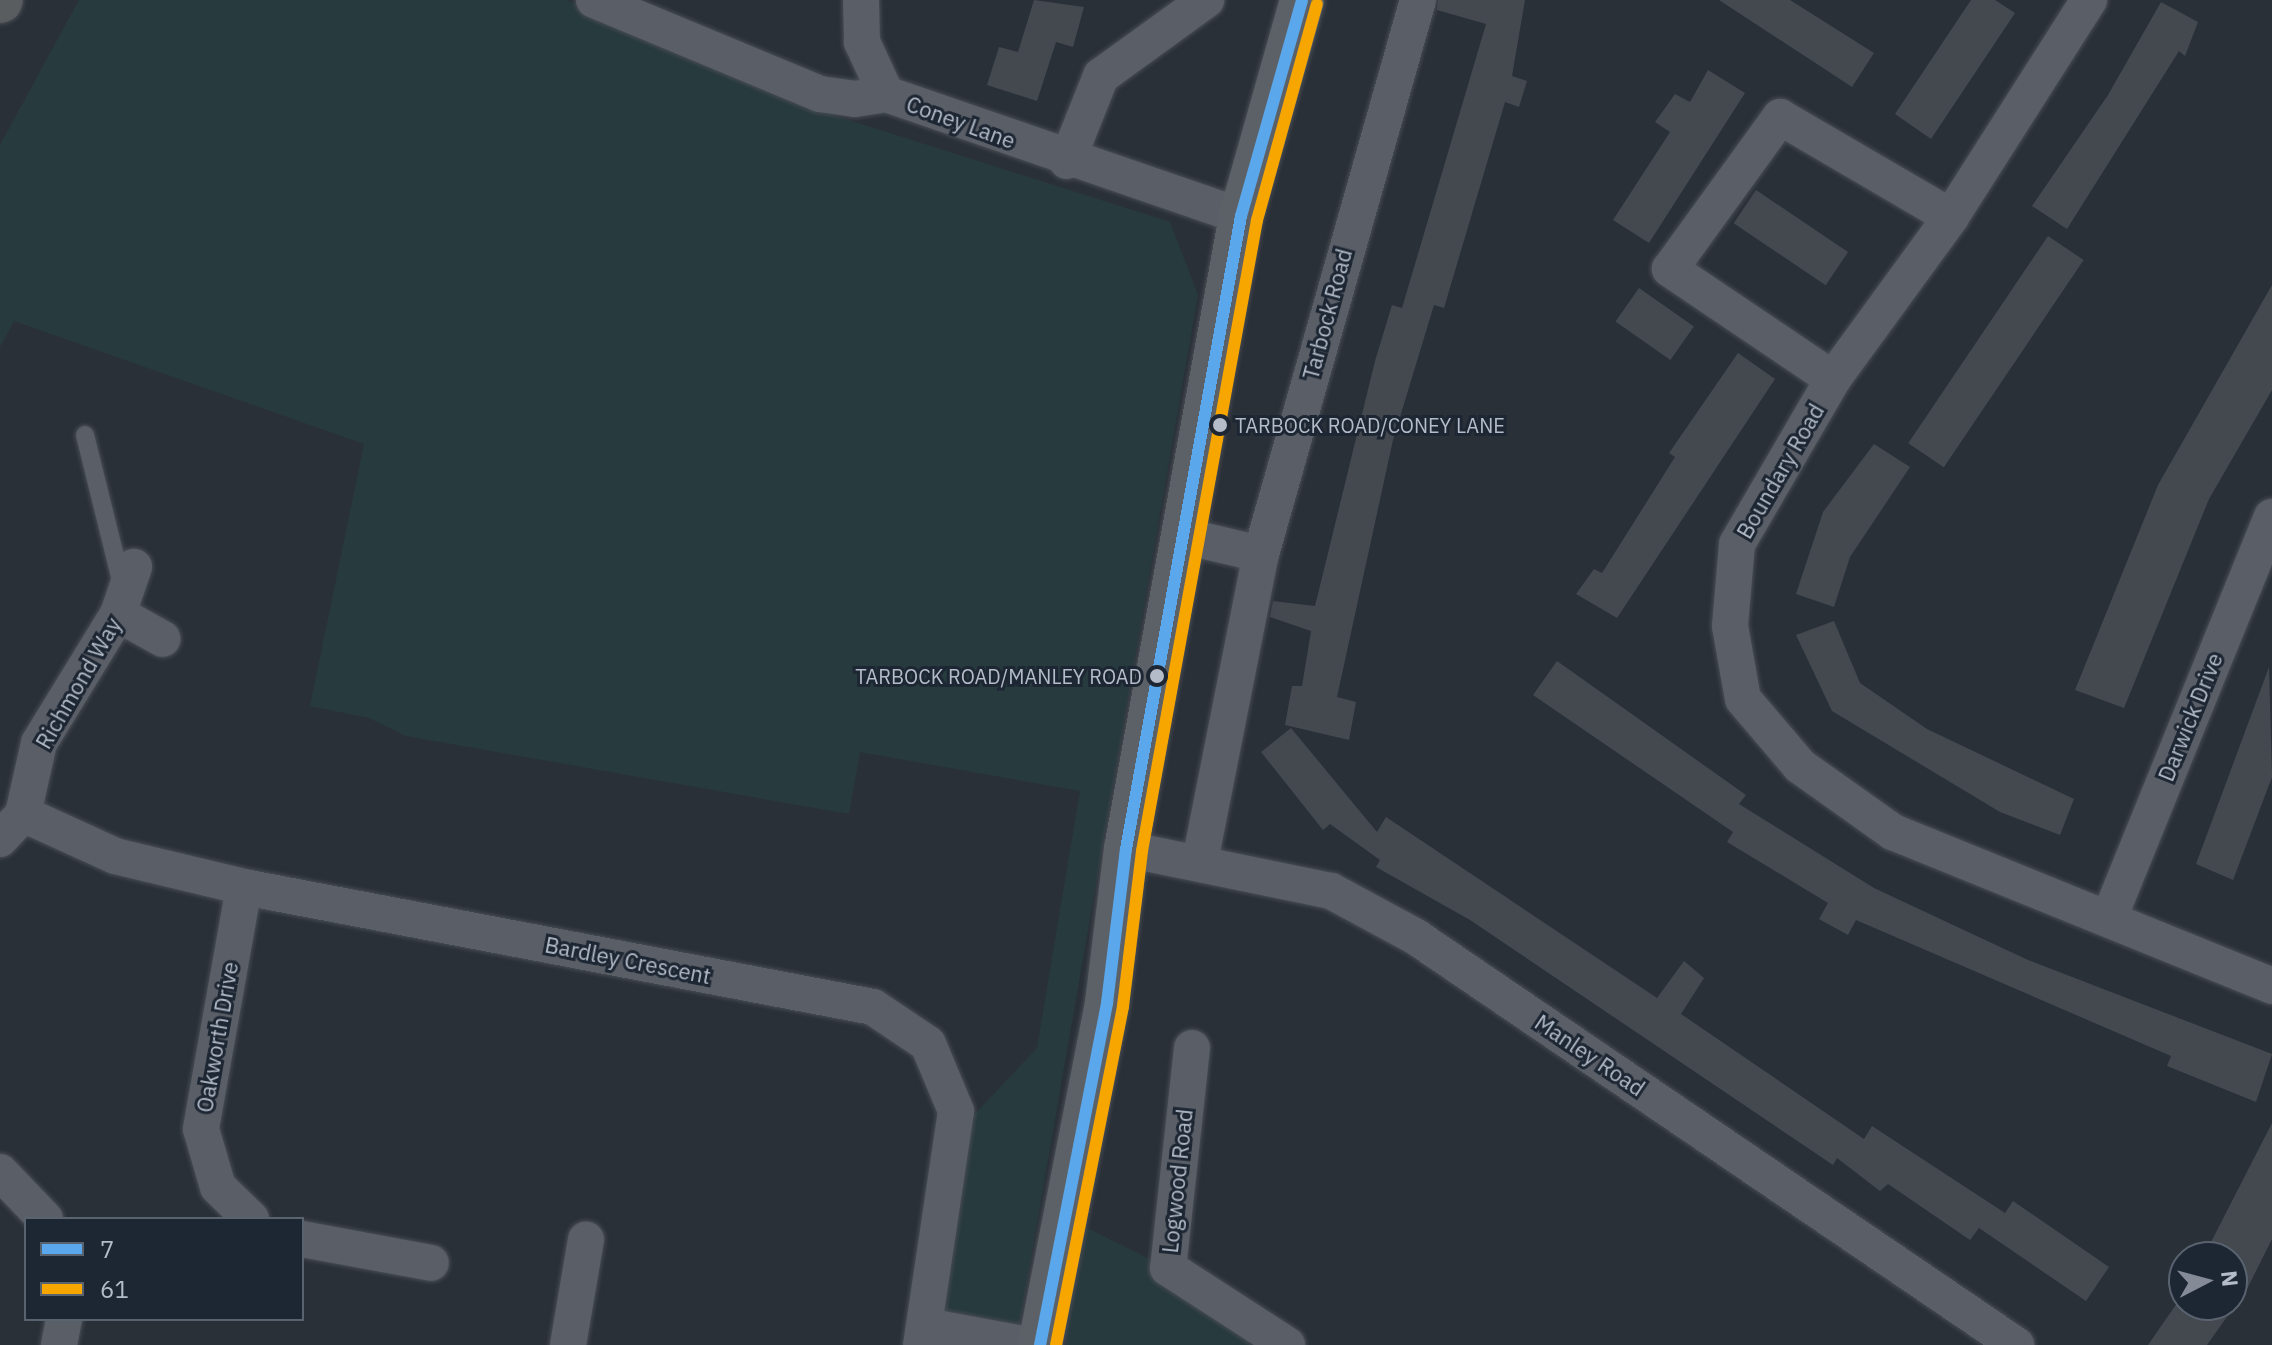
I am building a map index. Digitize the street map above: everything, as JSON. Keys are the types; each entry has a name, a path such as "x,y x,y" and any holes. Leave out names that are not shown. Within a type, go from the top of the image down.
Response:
{"main road":[{"path":"1040,1345 1107,1003 1126,849 1241,216 1302,0"}],"street":[{"name":"Coney Lane","path":"594,0 820,94 855,99 886,94 1067,161 1241,216"},
{"path":"861,0 862,42 886,94"},
{"path":"1067,161 1101,76 1206,0"},
{"name":"Tarbock Road","path":"1200,861 1261,554 1418,0"},
{"name":"Boundary Road","path":"2089,0 1951,217 1833,379 1737,544 1730,626 1743,699 1800,766 1893,832 2272,986"},
{"path":"1833,379 1670,269 1780,117 1951,217"},
{"name":"Darwick Drive","path":"2109,918 2272,517"},
{"path":"1184,536 1261,554"},
{"path":"126,592 163,639"},
{"name":"Richmond Way","path":"12,827 39,743 126,592"},
{"name":"Bardley Crescent","path":"12,827 244,887 873,1007 928,1044 956,1111 924,1335"},
{"name":"Manley Road","path":"1126,849 1200,861 1331,891 1416,937 2016,1345"},
{"name":"Oakworth Drive","path":"244,887 201,1129 218,1187 249,1217"},
{"name":"Logwood Road","path":"1192,1048 1168,1268 1287,1345"},
{"path":"0,1172 43,1217"},
{"path":"304,1239 431,1263"},
{"path":"568,1345 586,1240"},
{"path":"59,1345 64,1321"},
{"path":"924,1335 1029,1345"}],"lane":[{"path":"85,435 126,592"}],"green space":[{"path":"79,0 567,0 805,106 1170,222 1198,295 1016,1345 925,1345 973,1116 1037,1048 1080,791 860,752 849,814 406,736 369,718 310,706 364,444 14,321 0,347 0,145"},
{"path":"1063,1216 1168,1268 1284,1345 1066,1345"}],"building":[{"path":"1034,0 1084,7 1073,47 1056,42 1037,101 987,85 999,47 1018,52"},
{"path":"1438,0 1525,0 1512,76 1527,81 1519,107 1505,102 1444,308 1434,305 1393,440 1337,697 1356,702 1349,740 1285,725 1292,686 1302,686 1311,631 1270,617 1273,601 1315,606 1375,361 1392,305 1402,308 1486,24 1437,10"},
{"path":"1719,0 1790,0 1874,53 1852,87"},
{"path":"1971,0 1995,0 2015,13 1931,139 1895,114"},
{"path":"2161,2 2198,22 2185,56 2179,51 2067,229 2032,206 2108,95"},
{"path":"1708,70 1745,93 1649,243 1613,220 1670,132 1655,122 1675,94 1690,102"},
{"path":"1756,190 1848,252 1826,285 1734,223"},
{"path":"2048,236 2084,260 1944,467 1908,443"},
{"path":"2272,285 2272,390 2209,499 2124,708 2075,690 2158,485"},
{"path":"1639,288 1694,326 1670,360 1615,322"},
{"path":"1738,353 1775,379 1617,618 1576,594 1594,569 1602,573 1675,457 1669,453"},
{"path":"1874,444 1910,467 1850,557 1834,607 1796,594 1823,512"},
{"path":"1834,621 1860,683 1927,729 2074,799 2060,835 2000,812 1832,711 1796,635"},
{"path":"1557,661 1746,795 1739,804 1874,888 2028,960 2272,1054 2256,1102 2167,1066 2171,1056 1856,920 1848,935 1819,919 1828,903 1727,842 1733,832 1533,695"},
{"path":"2269,667 2272,777 2233,880 2196,864"},
{"path":"1291,728 1377,832 1386,817 1657,998 1684,961 1704,978 1681,1014 1864,1139 1872,1126 2005,1213 2013,1201 2109,1267 2086,1301 1979,1228 1970,1240 1888,1184 1880,1191 1837,1158 1833,1165 1470,920 1376,867 1380,860 1330,824 1323,830 1261,752"},
{"path":"2272,1123 2272,1239 2248,1287 2248,1241 2212,1241"},
{"path":"2168,1316 2168,1321 2224,1321 2207,1345 2148,1345"}],"transit line":[{"name":"7","path":"1040,1345 1107,1003 1126,849 1241,216 1302,0"},
{"name":"61","path":"1056,1345 1123,1006 1142,851 1257,220 1317,4"}],"place":[{"name":"TARBOCK ROAD/CONEY LANE","path":"1220,425"},
{"name":"TARBOCK ROAD/MANLEY ROAD","path":"1157,676"}]}
